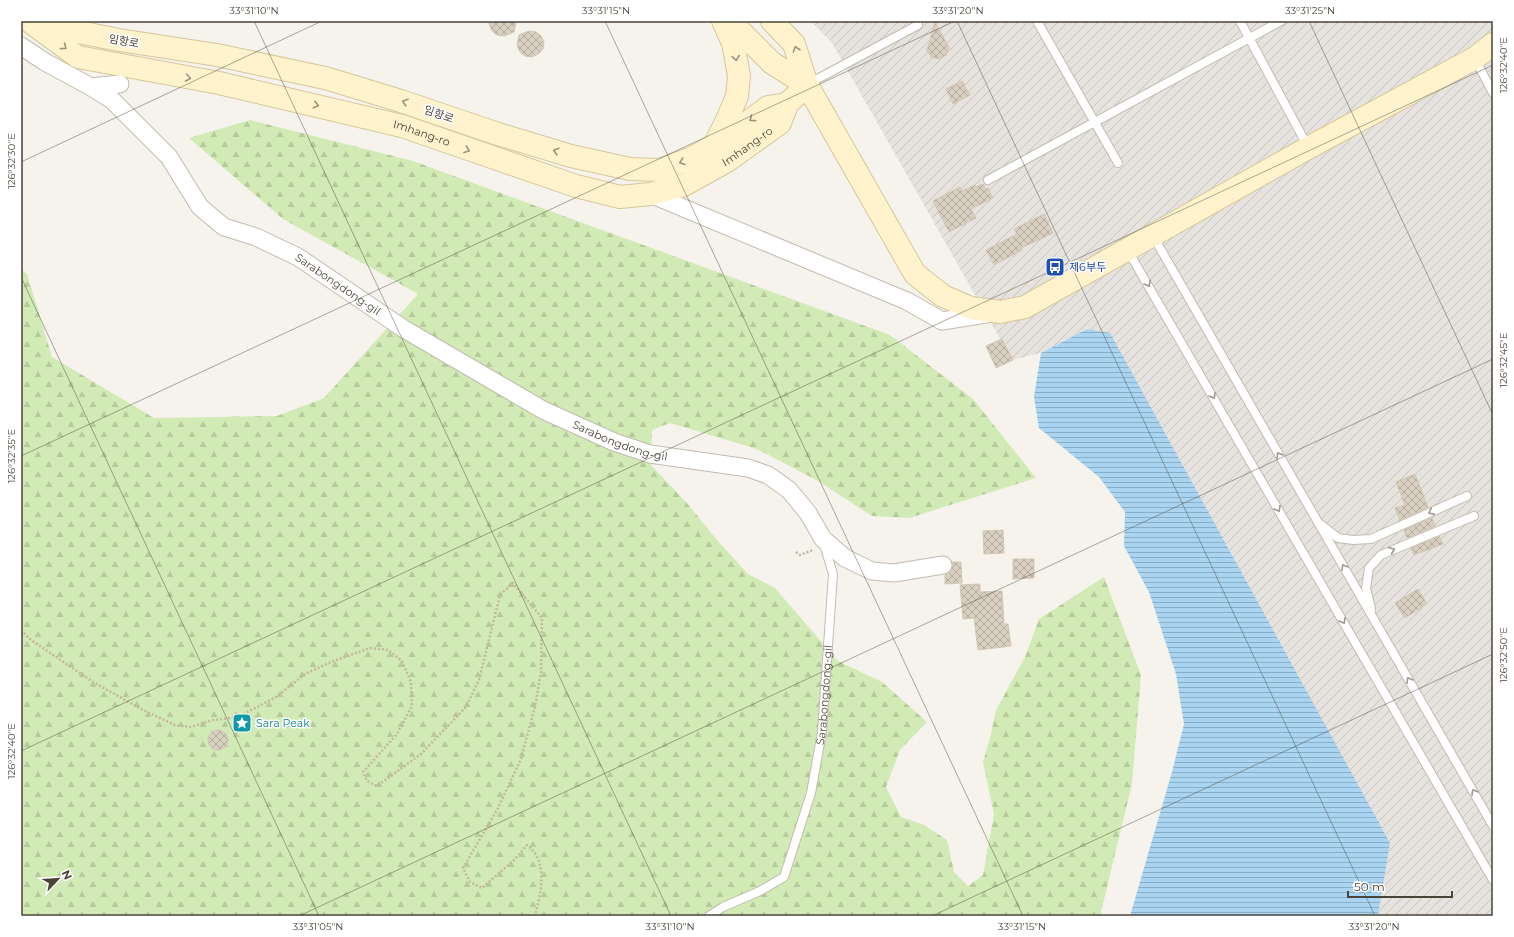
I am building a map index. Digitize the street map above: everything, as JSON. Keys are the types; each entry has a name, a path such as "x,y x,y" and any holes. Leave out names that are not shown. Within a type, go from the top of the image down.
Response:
{"main road":[{"path":"714,146 736,96 739,76 733,43 723,21"},
{"path":"730,21 772,63 807,85"},
{"path":"772,21 794,44 807,85 915,274 943,296 971,308 1000,312 1025,307 1308,148 1484,56 1493,44"},
{"name":"임항로","path":"31,22 119,40 217,56 325,78 571,156 630,169 660,170 692,158 714,146"},
{"name":"Imhang-ro","path":"31,22 78,57 219,83 402,126 576,186 620,197 650,194 684,185 727,161 780,123 787,104 807,85"},
{"name":"Imhang-ro","path":"714,146 768,108 787,104"}],"street":[{"name":"Sarabongdong-gil","path":"21,46 45,62 92,87 112,100 170,157 200,207 224,227 256,237 298,257 404,330 543,410 614,442 650,454 748,468 768,475 789,490 808,512 824,542"},
{"path":"92,87 120,84"},
{"path":"650,194 906,301 942,321 1000,312"},
{"path":"824,542 846,558 872,571 894,573 943,566"}],"lane":[{"path":"1037,21 1118,162"},
{"path":"1240,21 1308,148"},
{"path":"988,180 1281,21"},
{"path":"807,85 918,25"},
{"path":"1484,56 1493,93"},
{"path":"1153,236 1493,826"},
{"path":"1128,250 1493,880"},
{"path":"1317,522 1338,538 1353,540 1371,539 1467,496"},
{"path":"1373,618 1366,588 1369,568 1381,555 1474,516"},
{"name":"Sarabongdong-gil","path":"709,916 723,907 760,891 784,877 811,793 822,732 833,574 824,542"}],"path":[{"path":"796,552 800,555 824,542"},
{"path":"21,630 31,640 94,682 143,710 174,725 191,727 213,720 238,717 276,697 305,674 330,662 370,648 388,650 402,660 412,682 412,706 397,734 363,772 367,781 377,786 421,754 466,707 479,680 500,595 513,583 542,618 541,672 535,706 522,759 496,810 463,868 470,882 482,888 514,860 527,845 534,850 540,863 542,878 534,916"}],"shaded area":[{"path":"811,21 1493,21 1493,916 1378,916 1390,843 1087,329 1041,353 1012,360 832,43"}],"green space":[{"path":"250,120 413,161 890,335 973,399 1036,478 909,518 872,516 818,481 757,449 670,423 652,430 651,465 686,502 717,540 748,574 775,588 838,661 882,682 927,722 900,750 886,787 901,817 924,825 947,840 954,872 968,886 983,875 994,814 983,762 996,710 1025,657 1039,619 1104,577 1141,675 1132,784 1100,916 21,916 21,269 27,274 52,357 154,418 277,416 324,398 418,294 283,219 189,138"}],"water":[{"path":"1087,329 1110,333 1390,843 1378,916 1130,916 1172,772 1184,724 1176,674 1149,592 1124,546 1125,512 1099,477 1039,428 1034,397 1041,353"}],"building":[{"path":"488,21 516,21 514,32 504,36 497,35 492,31"},
{"path":"935,22 949,48 946,55 938,59 931,57 927,50"},
{"path":"529,31 536,32 541,36 544,42 543,49 532,57 525,56 520,52 517,45 519,35"},
{"path":"962,81 970,95 953,104 946,89"},
{"path":"983,184 985,189 988,188 993,198 971,209 976,218 949,232 933,201 960,187 962,191 975,185 976,187"},
{"path":"1044,214 1053,233 1021,248 1022,250 994,265 986,250 1017,234 1014,229"},
{"path":"1002,339 1013,360 996,368 986,346"},
{"path":"1415,474 1428,507 1400,520 1395,508 1405,505 1396,482"},
{"path":"1432,518 1435,526 1407,538 1404,530"},
{"path":"1003,530 1004,553 984,554 983,531"},
{"path":"1439,536 1443,544 1414,555 1411,548"},
{"path":"1013,559 1034,559 1034,578 1013,579"},
{"path":"952,562 961,562 962,583 945,584 945,575 952,569"},
{"path":"980,584 980,592 1002,591 1004,624 1008,624 1011,646 978,650 974,618 963,619 960,585"},
{"path":"1418,589 1427,604 1405,618 1395,603"},
{"path":"218,730 225,733 228,740 225,747 218,750 211,747 208,740 211,733"}],"place":[{"name":"제6부두","path":"1055,267"},
{"name":"Sara Peak","path":"242,723"}]}
